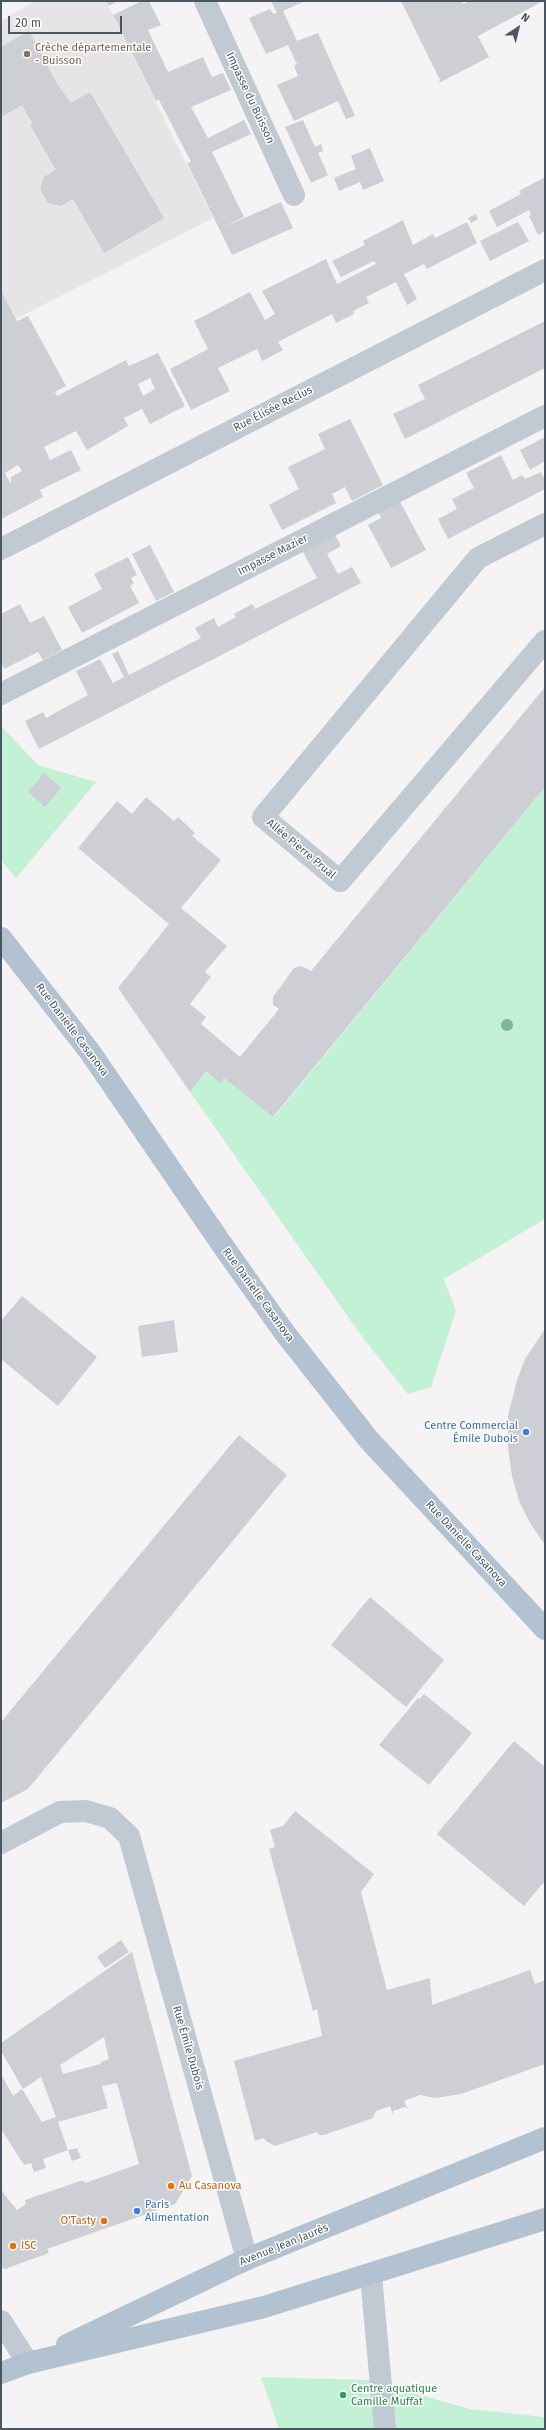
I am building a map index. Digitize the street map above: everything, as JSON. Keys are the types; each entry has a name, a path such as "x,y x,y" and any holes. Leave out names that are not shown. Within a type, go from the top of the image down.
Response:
{"main road":[{"name":"Rue Danielle Casanova","path":"1,938 90,1052 223,1246 298,1350 369,1440 545,1630"},
{"name":"Avenue Jean Jaurès","path":"1,2373 28,2363 247,2259 545,2138"},
{"name":"Avenue Jean Jaurès","path":"28,2363 264,2307 371,2276 545,2219"}],"street":[{"name":"Impasse du Buisson","path":"205,1 294,195"},
{"name":"Rue Élisée Reclus","path":"1,549 545,270"},
{"name":"Impasse Mazier","path":"1,694 545,416"},
{"name":"Allée Pierre Prual","path":"545,524 478,558 263,816 340,881 545,641"},
{"name":"Rue Émile Dubois","path":"1,1843 60,1812 86,1811 110,1818 129,1836 247,2259"},
{"path":"371,2276 385,2429"},
{"path":"1,2321 28,2363"}],"shaded area":[{"path":"35,1 106,1 213,218 16,319 1,291 1,21"}],"green space":[{"path":"1,726 38,765 96,782 16,878 1,860"},
{"path":"545,787 545,1219 444,1279 456,1311 431,1387 408,1394 363,1338 190,1092 206,1071 220,1082 224,1078 274,1117"},
{"name":"Centre aquatique Camille Muffat","path":"261,2377 369,2380 470,2409 545,2417 545,2429 279,2429"}],"building":[{"path":"106,1 118,1 109,6"},
{"path":"142,1 149,1 161,25 148,30 168,72 203,57 212,77 223,73 231,90 191,107 208,138 244,120 251,134 212,152 244,217 224,227 281,202 293,228 232,255 187,163 191,162 159,100 156,101 113,15"},
{"path":"271,1 305,1 283,11 297,41 318,33 355,116 346,119 338,101 294,121 277,85 298,76 294,66 297,64 288,45 266,54 249,18 270,9 273,14 277,13"},
{"path":"401,1 461,1 463,4 470,1 543,1 478,36 489,57 439,83 440,80"},
{"path":"29,31 57,84 71,103 90,92 164,218 104,253 73,199 61,206 48,203 40,189 44,177 56,170 30,125 33,124 22,105 1,117 1,47"},
{"path":"303,120 315,147 321,144 323,151 318,153 328,175 311,183 285,127"},
{"path":"370,148 384,181 363,190 360,182 339,191 334,178 356,169 351,156"},
{"path":"545,177 545,231 538,235 529,216 531,215 529,210 497,227 489,211 521,194 519,191"},
{"path":"476,214 478,219 471,223 468,218"},
{"path":"403,220 413,245 433,234 435,238 467,222 477,243 427,269 424,264 404,274 417,299 407,305 396,282 366,297 369,303 353,311 354,314 336,323 332,314 278,342 283,350 262,361 257,349 218,368 230,391 191,410 170,369 208,349 194,321 250,292 265,320 275,314 262,291 326,259 337,284 376,264 374,261 341,277 332,261 365,245 363,241"},
{"path":"518,222 529,241 490,261 480,241"},
{"path":"1,291 17,321 28,316 66,386 55,392 57,396 126,360 129,366 158,353 185,406 150,424 142,409 124,418 128,426 87,450 76,431 44,447 50,460 71,450 81,470 40,490 43,497 1,519","holes":["150,378 155,389 143,396 138,384","18,465 22,471 11,477 11,484 5,473"]},
{"path":"545,321 545,368 405,439 393,414 425,399 418,385"},
{"path":"350,419 383,485 352,501 345,487 332,494 336,503 282,530 269,505 299,489 288,467 325,449 318,434"},
{"path":"545,437 545,461 530,470 520,450"},
{"path":"501,455 513,480 522,475 525,479 541,472 545,480 545,489 448,539 438,519 457,509 452,499 474,488 466,473"},
{"path":"398,498 426,550 391,568 368,525 381,518 377,508"},
{"path":"333,531 341,546 327,554 338,574 352,567 361,583 39,749 25,721 43,712 46,718 88,695 76,671 100,659 113,683 124,677 112,654 118,651 129,675 201,638 195,628 214,618 218,627 236,617 234,614 252,604 255,609 317,578 300,547"},
{"path":"150,545 174,592 156,601 132,554"},
{"path":"128,557 137,575 131,578 134,583 130,586 139,603 82,633 68,607 102,589 94,574"},
{"path":"20,604 30,623 44,616 62,650 43,660 38,652 4,669 1,662 1,614"},
{"path":"545,687 545,787 273,1117 224,1078 220,1083 206,1071 190,1092 118,988 169,924 78,848 117,801 132,814 146,797 174,821 178,817 195,833 192,836 221,860 181,908 227,946 205,972 211,977 190,1004 206,1017 201,1024 240,1057 279,1009 273,1005 273,997 294,968 301,966 311,971"},
{"path":"44,773 61,788 45,807 28,792"},
{"path":"22,1296 97,1357 58,1406 1,1359 1,1321"},
{"path":"174,1320 178,1352 142,1357 138,1326"},
{"name":"Centre Commercial Émile Dubois","path":"545,1329 545,1545 530,1523 519,1501 512,1476 508,1448 508,1416 517,1380 525,1359"},
{"path":"239,1435 287,1475 28,1789 1,1803 1,1722"},
{"path":"370,1597 444,1660 406,1707 331,1645"},
{"path":"424,1694 472,1733 429,1785 379,1745 418,1698 420,1699"},
{"path":"514,1741 545,1767 545,1885 543,1883 524,1906 437,1834"},
{"path":"295,1811 374,1874 361,1892 387,1990 430,1978 432,2005 530,1970 535,1984 545,1980 545,2064 461,2094 435,2098 420,2095 404,2101 408,2109 405,2107 393,2111 393,2115 390,2106 376,2111 373,2118 324,2135 319,2135 317,2132 275,2146 266,2141 264,2138 255,2141 234,2061 322,2036 317,2009 313,2011 269,1849 275,1847 270,1830 283,1826"},
{"path":"121,1940 129,1952 105,1968 97,1957"},
{"path":"132,1952 192,2176 175,2204 47,2249 49,2253 5,2269 1,2267 1,2190 17,2210 26,2204 25,2200 80,2181 84,2181 85,2183 139,2164 117,2083 102,2086 108,2108 58,2122 68,2150 43,2159 46,2168 34,2172 31,2163 24,2165 1,2129 1,2074 13,2096 22,2089 42,2122 56,2117 41,2077 23,2089 1,2051 1,2043","holes":["104,2037 109,2059 101,2062 101,2064 63,2074 60,2065"]},
{"path":"77,2148 81,2158 72,2161 68,2150"}],"place":[{"name":"Crèche départementale - Buisson","path":"27,54"},
{"name":"Centre Commercial Émile Dubois","path":"526,1432"},
{"name":"Au Casanova","path":"171,2186"},
{"name":"Paris Alimentation","path":"137,2211"},
{"name":"O'Tasty","path":"104,2221"},
{"name":"ISC","path":"13,2246"},
{"name":"Centre aquatique Camille Muffat","path":"343,2395"}]}
